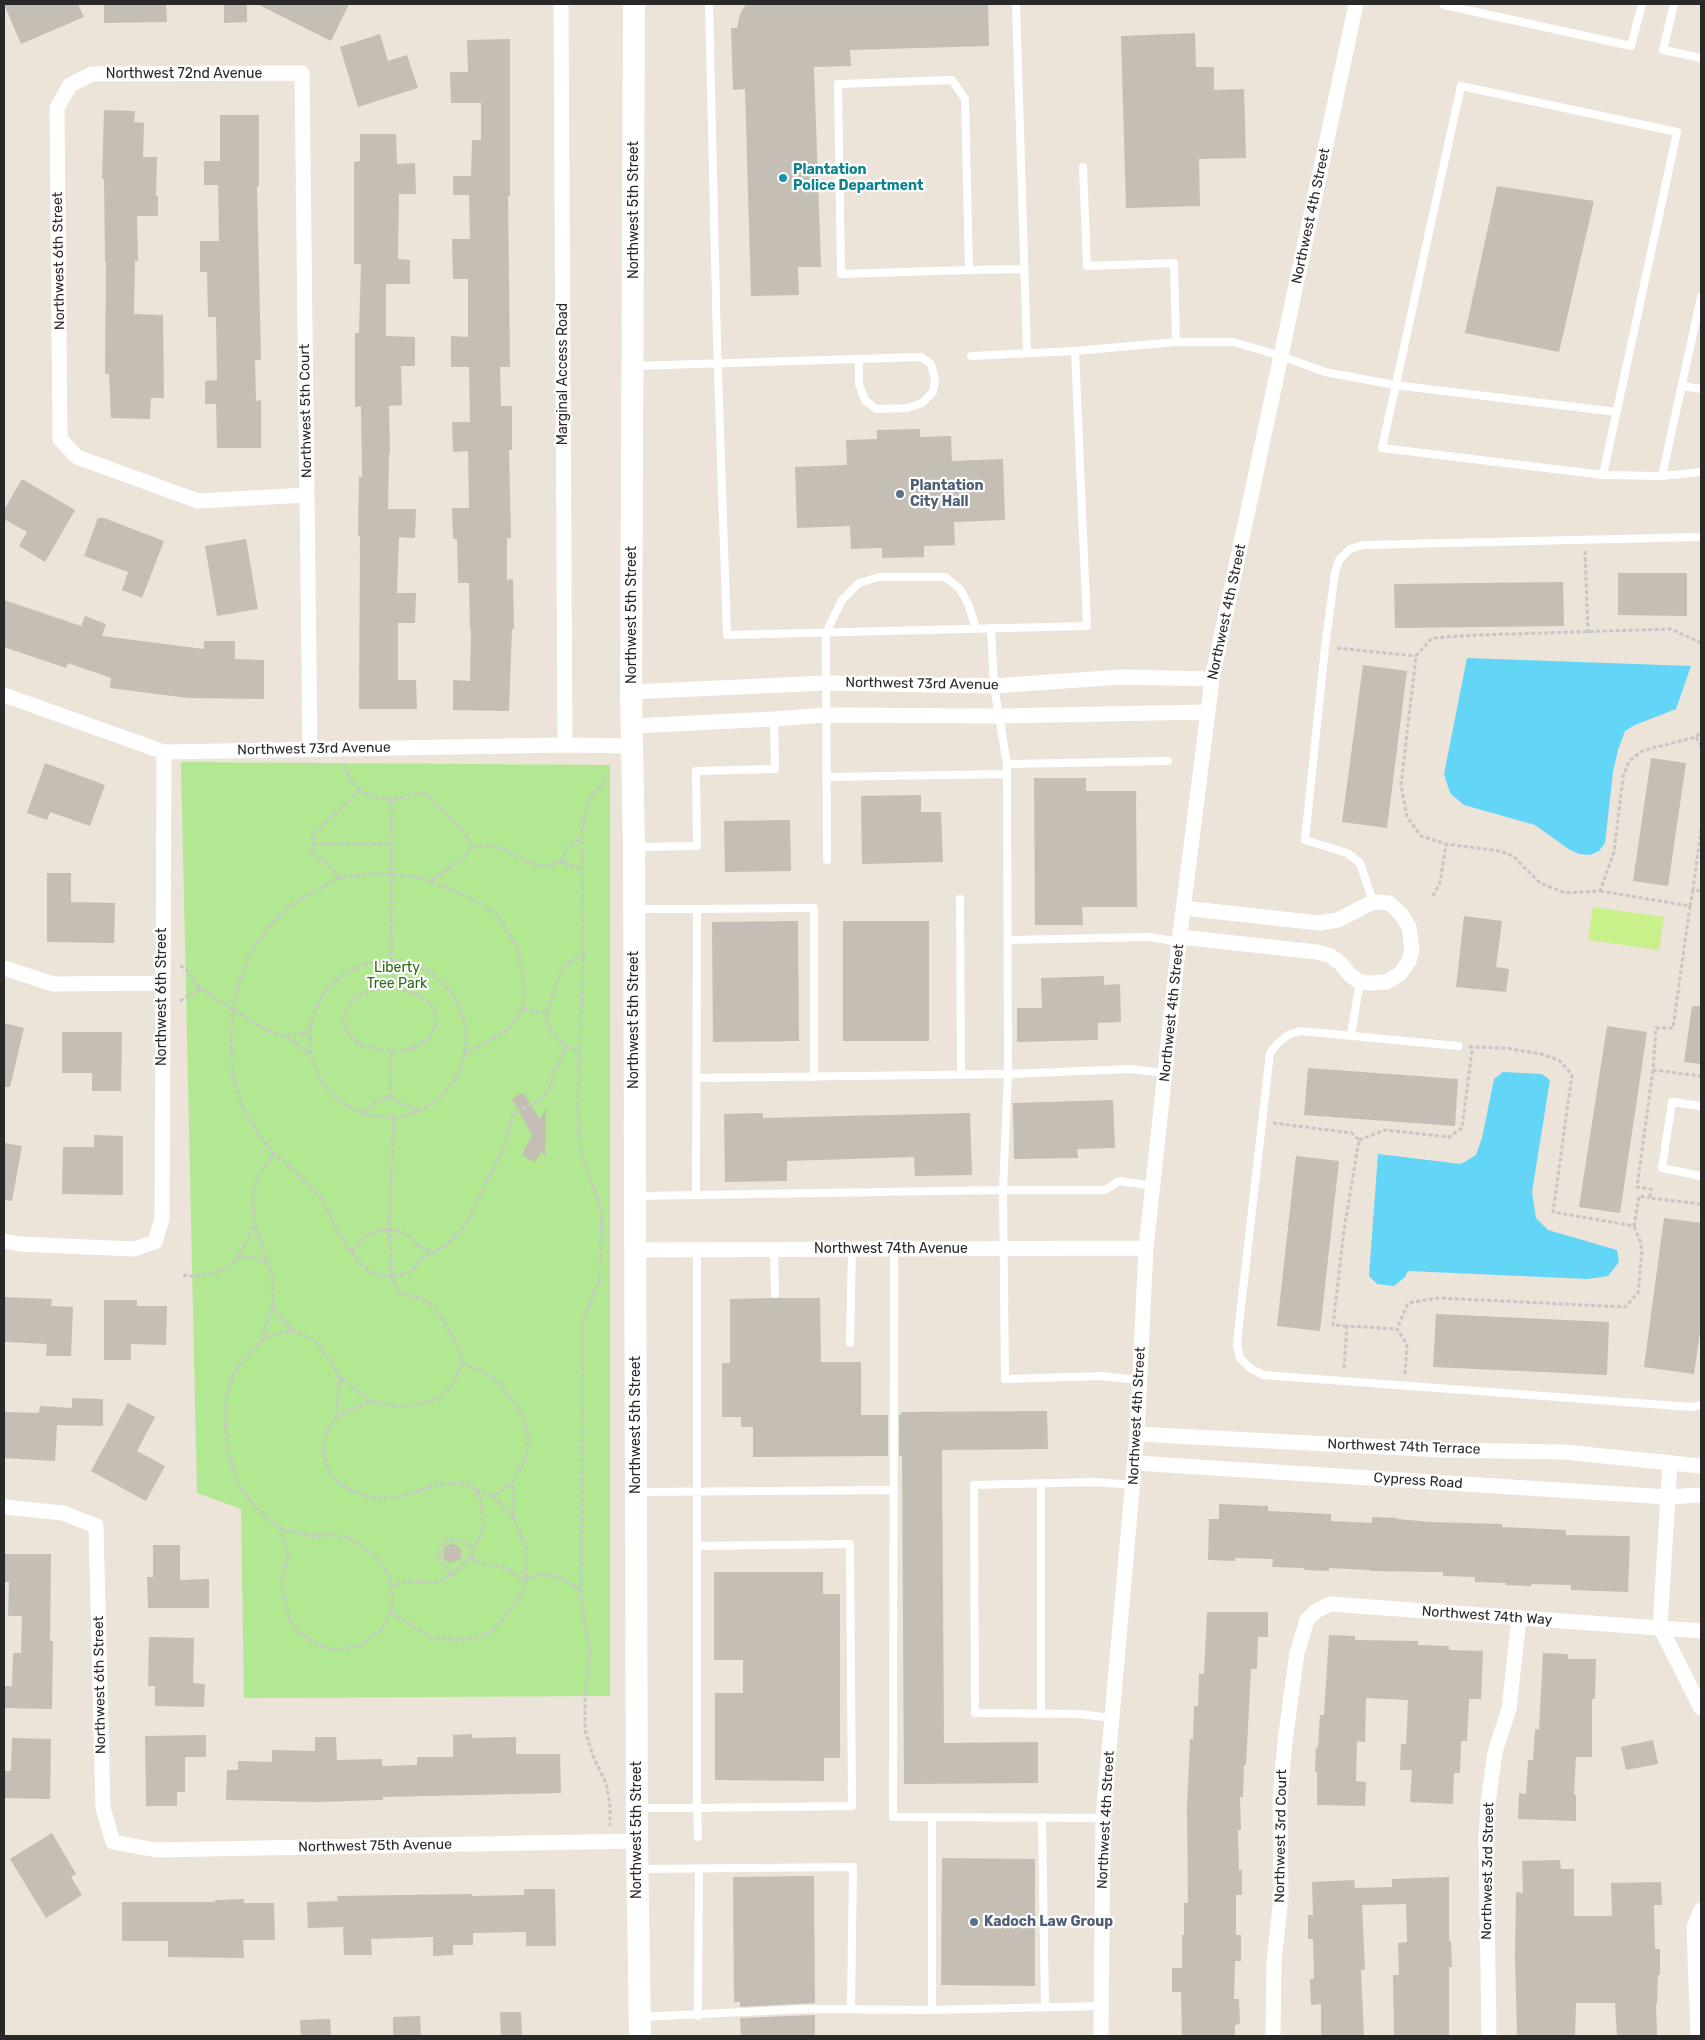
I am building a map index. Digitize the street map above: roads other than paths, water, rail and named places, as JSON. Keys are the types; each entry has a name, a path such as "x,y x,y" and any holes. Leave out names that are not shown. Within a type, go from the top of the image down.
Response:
{"street":[{"name":"Marginal Access Road","path":"561,4 565,745"},
{"name":"Northwest 5th Street","path":"634,4 634,366 631,692 634,847 637,1841 640,2027"},
{"name":"Northwest 4th Street","path":"1101,2036 1103,1818 1135,1463 1146,1248 1183,908 1212,679 1356,4"},
{"name":"Northwest 72nd Avenue","path":"70,85 92,74 302,73"},
{"name":"Northwest 5th Court","path":"302,73 310,748"},
{"name":"Northwest 6th Street","path":"70,85 57,108 60,439 77,457 198,501 306,495"},
{"name":"Northwest 73rd Avenue","path":"631,692 826,683 994,686 1121,677 1212,679"},
{"name":"Northwest 73rd Avenue","path":"4,695 164,752 565,745 774,719 826,715 999,716 1208,712"},
{"name":"Northwest 6th Street","path":"4,1241 19,1244 134,1249 155,1242 162,1219 164,752"},
{"path":"1179,940 1317,952 1331,956 1341,964 1350,976 1360,982 1371,983 1386,982 1400,974 1409,961 1412,950 1409,927 1401,914 1389,903 1373,902 1338,920 1319,923 1183,908"},
{"path":"4,968 53,984 162,983"},
{"name":"Northwest 74th Avenue","path":"635,1250 1146,1248"},
{"name":"Northwest 74th Terrace","path":"1137,1434 1442,1450 1564,1452 1670,1463"},
{"name":"Cypress Road","path":"1135,1463 1668,1497 1701,1495"},
{"path":"1701,1466 1670,1463 1660,1627 1701,1708"},
{"name":"Northwest 6th Street","path":"4,1507 63,1513 96,1526 102,1808 113,1842"},
{"name":"Northwest 74th Way","path":"1316,1611 1330,1604 1701,1631"},
{"name":"Northwest 3rd Court","path":"1273,2036 1274,1961 1281,1898 1280,1798 1285,1741 1297,1653 1307,1620 1316,1611"},
{"name":"Northwest 3rd Street","path":"1489,2036 1486,1839 1488,1803 1495,1752 1509,1709 1519,1618"},
{"name":"Northwest 75th Avenue","path":"113,1842 156,1850 637,1841"},
{"path":"1698,2036 1694,1927 1701,1910"}],"lane":[{"path":"709,4 717,364 727,635 1087,626 1075,351"},
{"path":"1016,4 1027,353"},
{"path":"1443,4 1631,46 1642,4"},
{"path":"1674,4 1663,50 1701,58"},
{"path":"969,270 965,99 952,80 838,84 841,274 1024,269"},
{"path":"1603,475 1677,132 1461,86 1382,448 1603,475 1662,476 1701,472"},
{"path":"1083,167 1087,266 1174,263 1176,342"},
{"path":"1662,476 1701,298"},
{"path":"972,356 1075,351 1176,342 1233,342 1281,356 1325,372 1395,385 1617,412"},
{"path":"634,366 921,357 931,364 935,379 933,392 922,403 907,408 876,409 865,400 858,384 859,359"},
{"path":"1682,386 1701,389"},
{"path":"1373,902 1360,863 1347,853 1305,840 1325,647 1335,572 1339,560 1350,549 1364,545 1701,537"},
{"path":"827,860 826,632 842,600 860,583 879,577 945,577 960,589 969,606 976,629"},
{"path":"991,628 994,686 1007,764 1008,1074 1003,1248 1005,1378 1101,1376 1140,1380"},
{"path":"634,847 697,846 696,771 775,769 774,719"},
{"path":"1007,764 1168,761"},
{"path":"826,778 1007,774"},
{"path":"960,899 961,1074"},
{"path":"634,909 814,908 814,1077"},
{"path":"696,1195 697,909"},
{"path":"1008,940 1150,937 1179,940"},
{"path":"1351,1035 1360,982"},
{"path":"1458,1046 1300,1031 1288,1035 1270,1053 1238,1334 1237,1345 1240,1358 1250,1368 1263,1375 1691,1407 1701,1405"},
{"path":"696,1078 1008,1074 1130,1069 1165,1073"},
{"path":"1701,1106 1672,1102 1662,1168 1701,1176"},
{"path":"635,1196 1105,1190 1119,1181 1153,1186"},
{"path":"774,1249 775,1294"},
{"path":"850,1343 852,1249"},
{"path":"894,1249 893,1817 1103,1818"},
{"path":"697,1250 698,1837"},
{"path":"1112,1718 1080,1714 975,1713 974,1485 1094,1482 1133,1485"},
{"path":"1041,1484 1041,1714"},
{"path":"636,1492 894,1490"},
{"path":"637,1808 852,1806 850,1544 697,1546"},
{"path":"932,1817 932,2010"},
{"path":"1042,1817 1045,2007"},
{"path":"638,1869 853,1867 851,2009"},
{"path":"698,2016 699,1868"},
{"path":"640,2027 698,2016 805,2009 932,2010 1101,2006"}],"water":[{"path":"1467,658 1691,666 1676,709 1635,725 1625,731 1613,772 1605,843 1599,851 1590,855 1579,854 1570,850 1535,825 1464,805 1450,793 1444,774"},
{"path":"1503,1072 1542,1074 1550,1080 1532,1192 1536,1218 1548,1230 1617,1250 1619,1262 1608,1276 1588,1279 1408,1271 1405,1277 1394,1286 1377,1284 1369,1276 1378,1154 1461,1164 1476,1155 1482,1138 1494,1079"}],"place":[{"name":"Plantation Police Department","path":"783,178"},
{"name":"Plantation City Hall","path":"900,494"},
{"name":"Kadoch Law Group","path":"974,1922"}],"park label":[{"name":"Liberty Tree Park","path":"397,976"}]}
